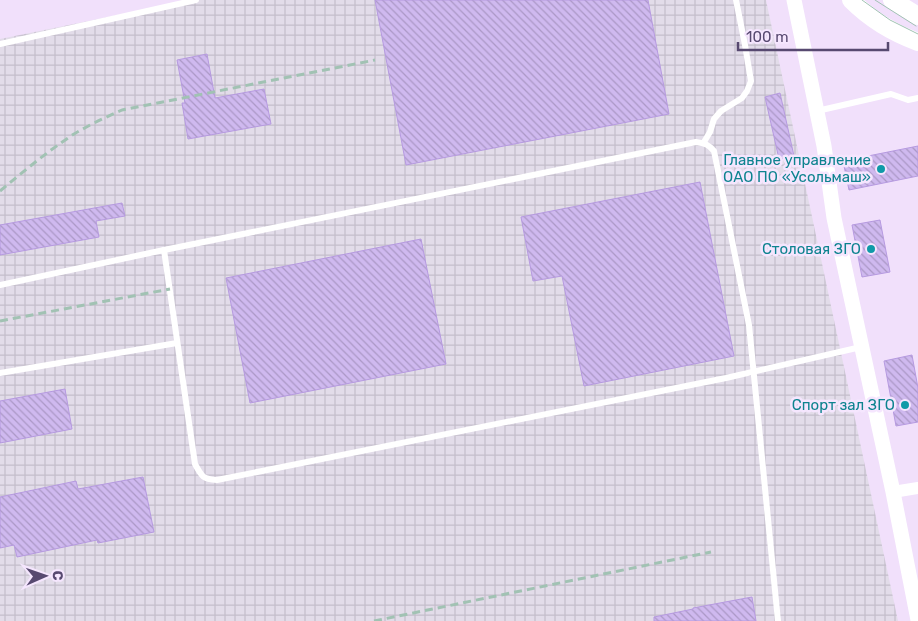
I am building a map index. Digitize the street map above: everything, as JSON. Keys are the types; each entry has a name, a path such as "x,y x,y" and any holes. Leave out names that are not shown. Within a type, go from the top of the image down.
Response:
{"main road":[{"path":"851,0 861,10 886,27 918,42"},
{"path":"892,0 918,16"}],"street":[{"path":"794,0 824,146 834,218 893,492 918,620"},
{"path":"893,492 918,488"}],"lane":[{"path":"0,44 196,0"},
{"path":"704,142 710,132 714,119 721,111 742,98 747,91 750,81 736,0"},
{"path":"817,111 891,94 908,100 918,98"},
{"path":"0,285 164,250 696,142 704,142 714,151 749,325 778,621"},
{"path":"164,250 195,464 206,480 217,480 754,372 862,347"},
{"path":"0,373 177,343"}],"shaded area":[{"path":"192,0 766,0 898,621 0,621 0,39"}],"building":[{"path":"375,0 648,0 669,114 406,165"},
{"path":"207,54 215,98 264,89 271,124 188,139 182,103 185,103 177,60"},
{"path":"780,93 794,156 779,159 765,97"},
{"name":"Главное управление ОАО ПО «Усольмаш»","path":"918,146 918,176 849,190 843,161"},
{"path":"700,182 734,356 584,386 562,276 533,281 521,217"},
{"path":"122,203 125,216 96,221 99,237 0,255 0,225"},
{"name":"Столовая ЗГО","path":"880,220 890,272 862,277 852,225"},
{"path":"421,239 446,364 250,403 226,278"},
{"name":"Спорт зал ЗГО","path":"912,355 918,388 918,422 896,426 884,361"},
{"path":"65,389 72,429 0,443 0,401"},
{"path":"143,477 154,532 98,543 97,540 17,557 14,545 0,548 0,497 76,481 78,489"},
{"path":"752,597 756,621 654,621 654,617"}],"tram line":[{"path":"862,0 890,20 918,34"},
{"path":"875,0 916,26"}],"railway":[{"path":"0,191 45,154 74,134 122,110 375,60"},
{"path":"0,321 170,289"},
{"path":"374,621 711,552"}],"place":[{"name":"Главное управление ОАО ПО «Усольмаш»","path":"881,169"},
{"name":"Столовая ЗГО","path":"871,249"},
{"name":"Спорт зал ЗГО","path":"905,405"}]}
